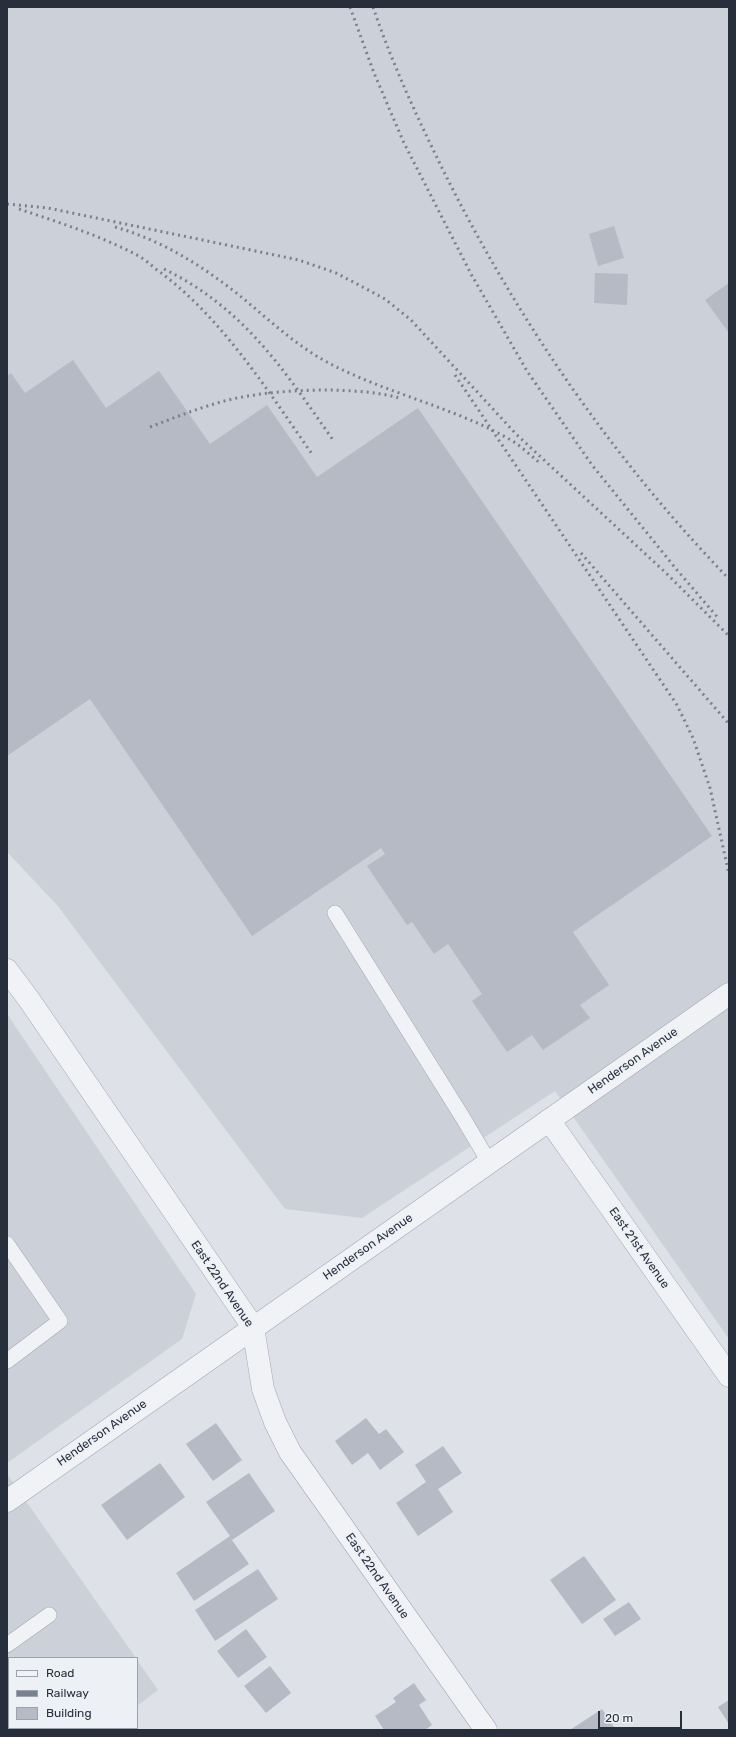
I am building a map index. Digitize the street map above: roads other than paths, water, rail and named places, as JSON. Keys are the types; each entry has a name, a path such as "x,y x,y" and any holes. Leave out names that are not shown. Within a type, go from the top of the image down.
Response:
{"street":[{"name":"East 22nd Avenue","path":"7,970 35,1008 253,1327 263,1389 275,1422 290,1452 486,1730"},
{"name":"Henderson Avenue","path":"7,1501 729,994"},
{"name":"East 21st Avenue","path":"549,1120 729,1376"}],"lane":[{"path":"334,913 489,1162"},
{"path":"7,1244 60,1321 7,1361"},
{"path":"7,1645 49,1615"}],"railway":[{"path":"350,7 374,73 404,143 471,274 527,371 592,465 677,570 719,619"},
{"path":"373,7 405,90 443,170 503,280 535,333 607,436 686,533 729,579"},
{"path":"7,204 48,208 299,260 336,273 385,299 411,320 516,434 666,573 729,636"},
{"path":"19,209 63,224 121,247 141,257 180,288 202,309 242,355 312,454"},
{"path":"115,227 132,232 164,246 195,264 239,295 291,338 325,361 370,382 441,408 487,427 513,441 540,463"},
{"path":"164,269 192,285 217,302 240,322 279,365 333,440"},
{"path":"455,375 677,705 693,738 710,788 729,874"},
{"path":"150,427 189,412 228,400 267,393 333,390 375,393 399,398"},
{"path":"581,553 729,724"}]}
